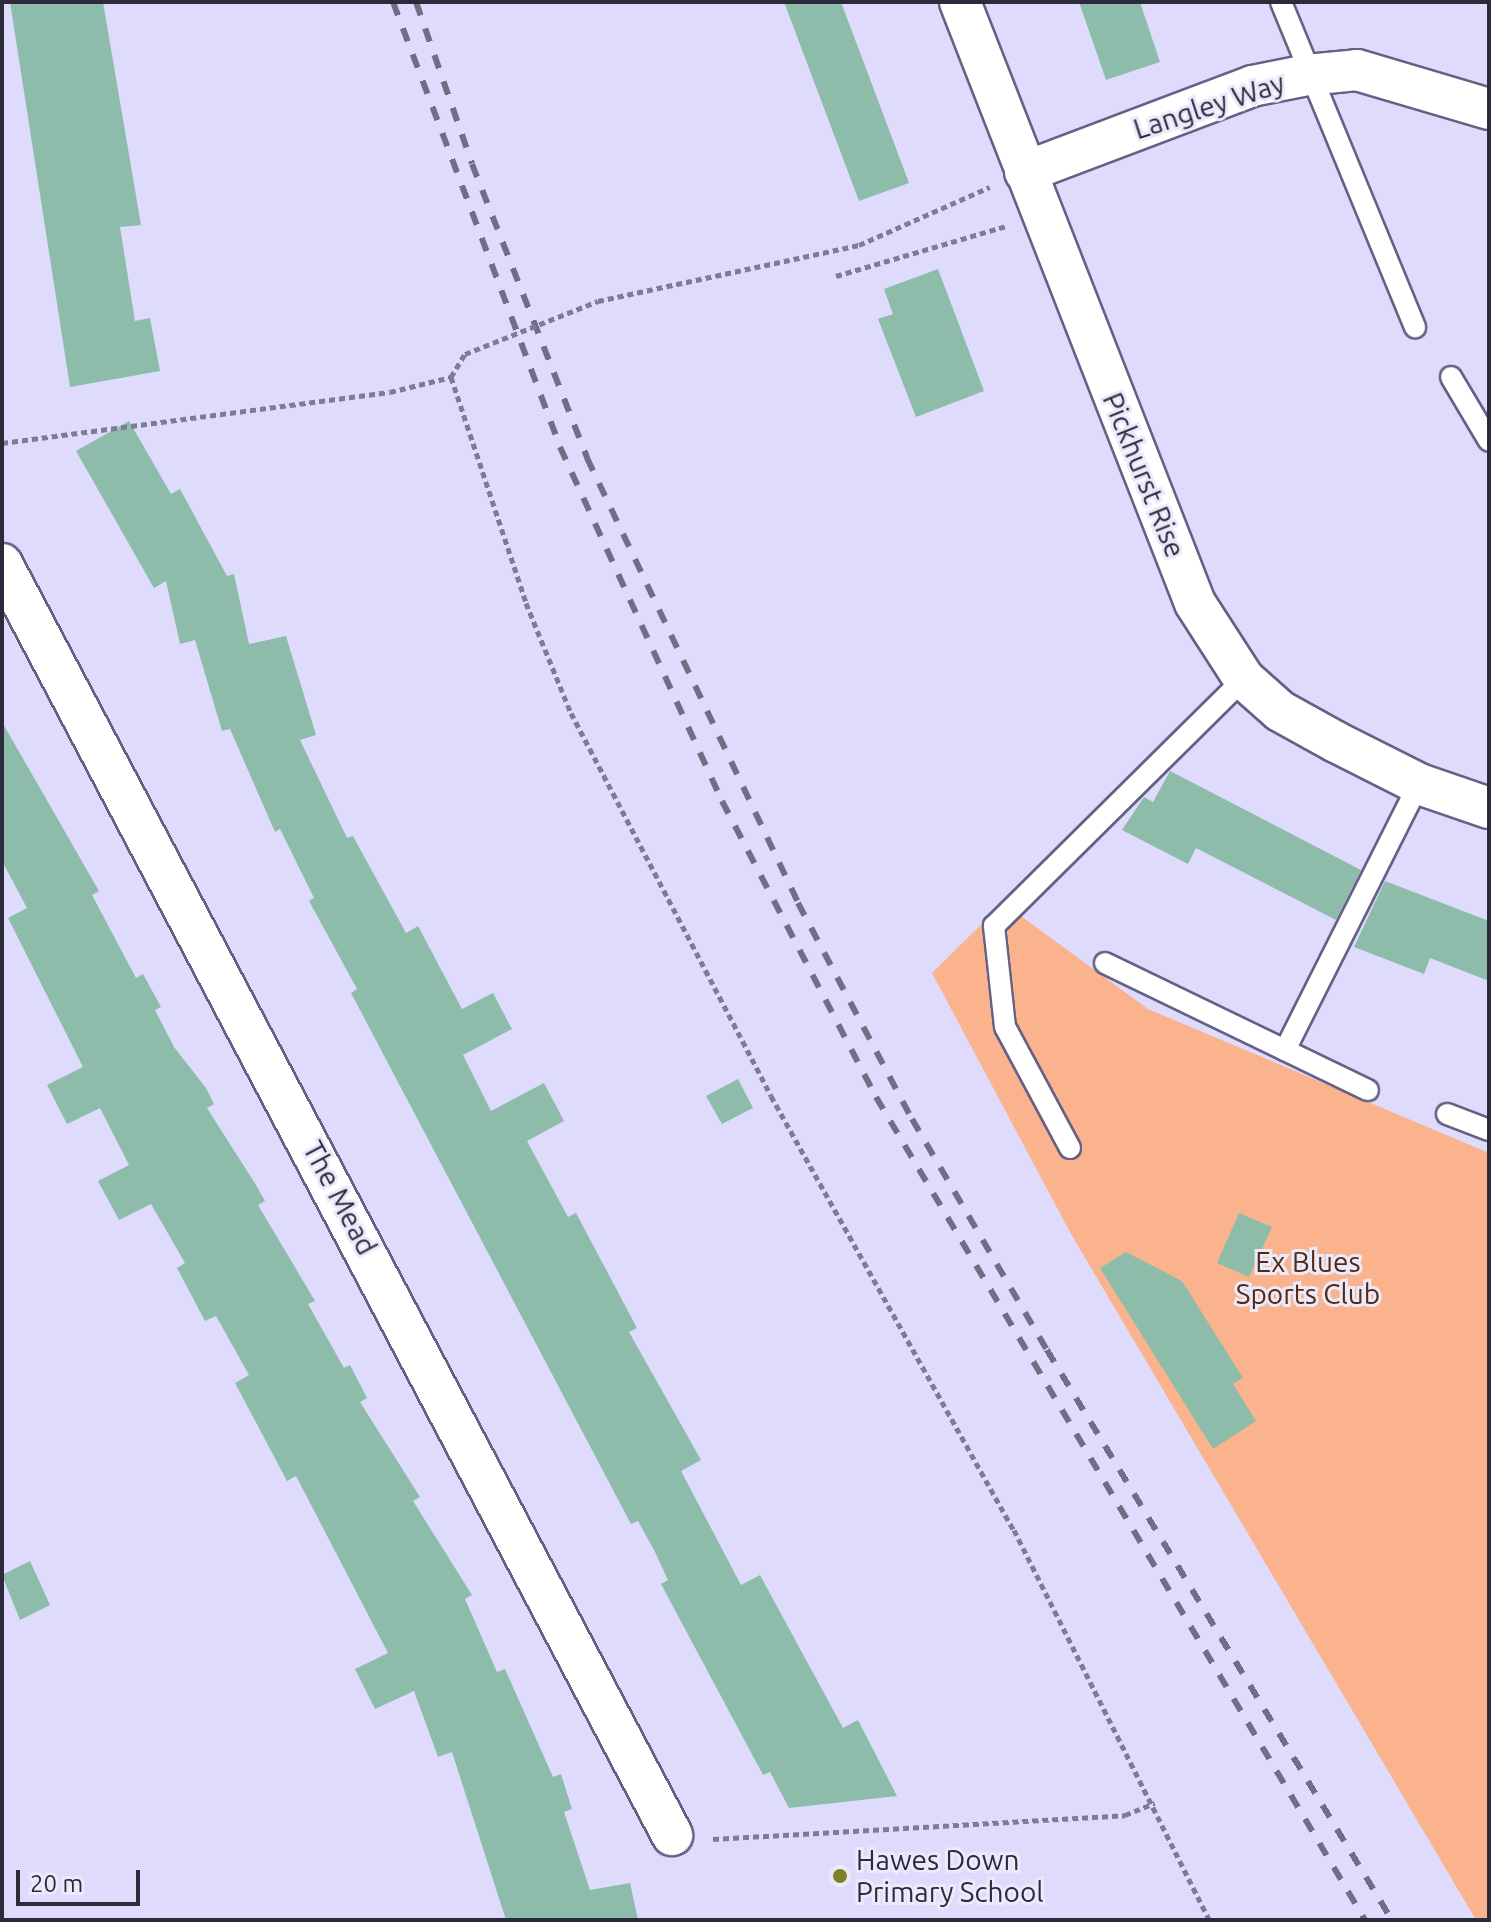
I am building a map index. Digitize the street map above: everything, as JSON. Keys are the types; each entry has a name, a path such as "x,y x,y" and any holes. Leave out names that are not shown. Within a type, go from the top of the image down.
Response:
{"street":[{"name":"Pickhurst Rise","path":"960,2 1195,603 1244,679 1280,711 1419,784 1489,808"},
{"name":"Langley Way","path":"1025,172 1252,86 1307,75 1357,70 1489,109"},
{"name":"The Mead","path":"2,564 672,1835"}],"lane":[{"path":"1281,2 1307,75 1415,327"},
{"path":"1451,377 1489,441"},
{"path":"1070,1148 1005,1027 994,926 1244,679"},
{"path":"1285,1050 1419,784"},
{"path":"1105,963 1368,1090"},
{"path":"1447,1114 1489,1130"}],"path":[{"path":"2,443 390,392 451,377 465,354 598,301 859,245 1025,172"},
{"path":"836,276 1041,215"},
{"path":"451,377 526,603 571,713 756,1069 1014,1530 1156,1803 1209,1920"},
{"path":"672,1835 722,1840 1125,1815 1156,1803"}],"green space":[{"name":"Ex Blues Sports Club","path":"1003,903 1148,1009 1489,1153 1489,1920 1476,1920 1071,1234 932,973"}],"building":[{"path":"10,2 103,2 141,225 120,227 135,321 150,318 160,371 70,387"},
{"path":"784,2 841,2 909,183 859,201"},
{"path":"1079,2 1140,2 1160,62 1106,80"},
{"path":"938,269 984,391 916,417 878,319 893,314 884,289"},
{"path":"129,421 171,494 180,489 227,576 234,574 249,644 286,636 316,735 300,740 347,838 353,836 406,933 418,926 462,1009 493,993 512,1029 463,1055 491,1111 544,1083 564,1121 527,1141 568,1217 576,1213 637,1328 629,1332 701,1460 681,1471 741,1585 760,1575 843,1728 858,1720 897,1796 789,1808 770,1772 763,1775 661,1584 668,1580 655,1552 638,1521 631,1524 351,993 357,989 309,901 314,898 280,829 275,832 230,729 222,731 195,640 180,644 166,581 154,588 76,451"},
{"path":"2,722 99,891 92,895 136,978 143,974 161,1007 155,1010 174,1047 206,1088 214,1104 207,1108 265,1201 258,1205 315,1301 308,1304 344,1368 350,1365 367,1398 360,1402 420,1497 413,1501 472,1595 465,1599 497,1672 505,1669 553,1777 561,1774 572,1809 564,1812 590,1890 630,1883 638,1920 506,1920 452,1752 438,1757 414,1691 375,1709 355,1669 388,1653 296,1476 287,1481 235,1383 249,1375 216,1316 205,1321 177,1268 185,1263 151,1204 119,1220 98,1181 129,1165 100,1108 67,1124 47,1085 83,1067 8,918 27,908 2,861"},
{"path":"1170,771 1361,870 1336,920 1196,848 1188,864 1122,830 1144,797 1153,802"},
{"path":"1385,881 1489,921 1489,981 1430,958 1424,974 1354,947"},
{"path":"738,1079 753,1108 722,1124 706,1096"},
{"path":"1239,1213 1272,1227 1249,1277 1217,1263"},
{"path":"1126,1252 1182,1281 1243,1378 1233,1384 1256,1421 1213,1449 1100,1268"},
{"path":"30,1561 50,1605 20,1620 2,1575"}],"railway":[{"path":"393,2 560,447 722,801 876,1097 1365,1920"},
{"path":"416,2 472,164 587,458 798,903 912,1119 1047,1350 1392,1920"}],"place":[{"name":"Hawes Down Primary School","path":"840,1876"}]}
